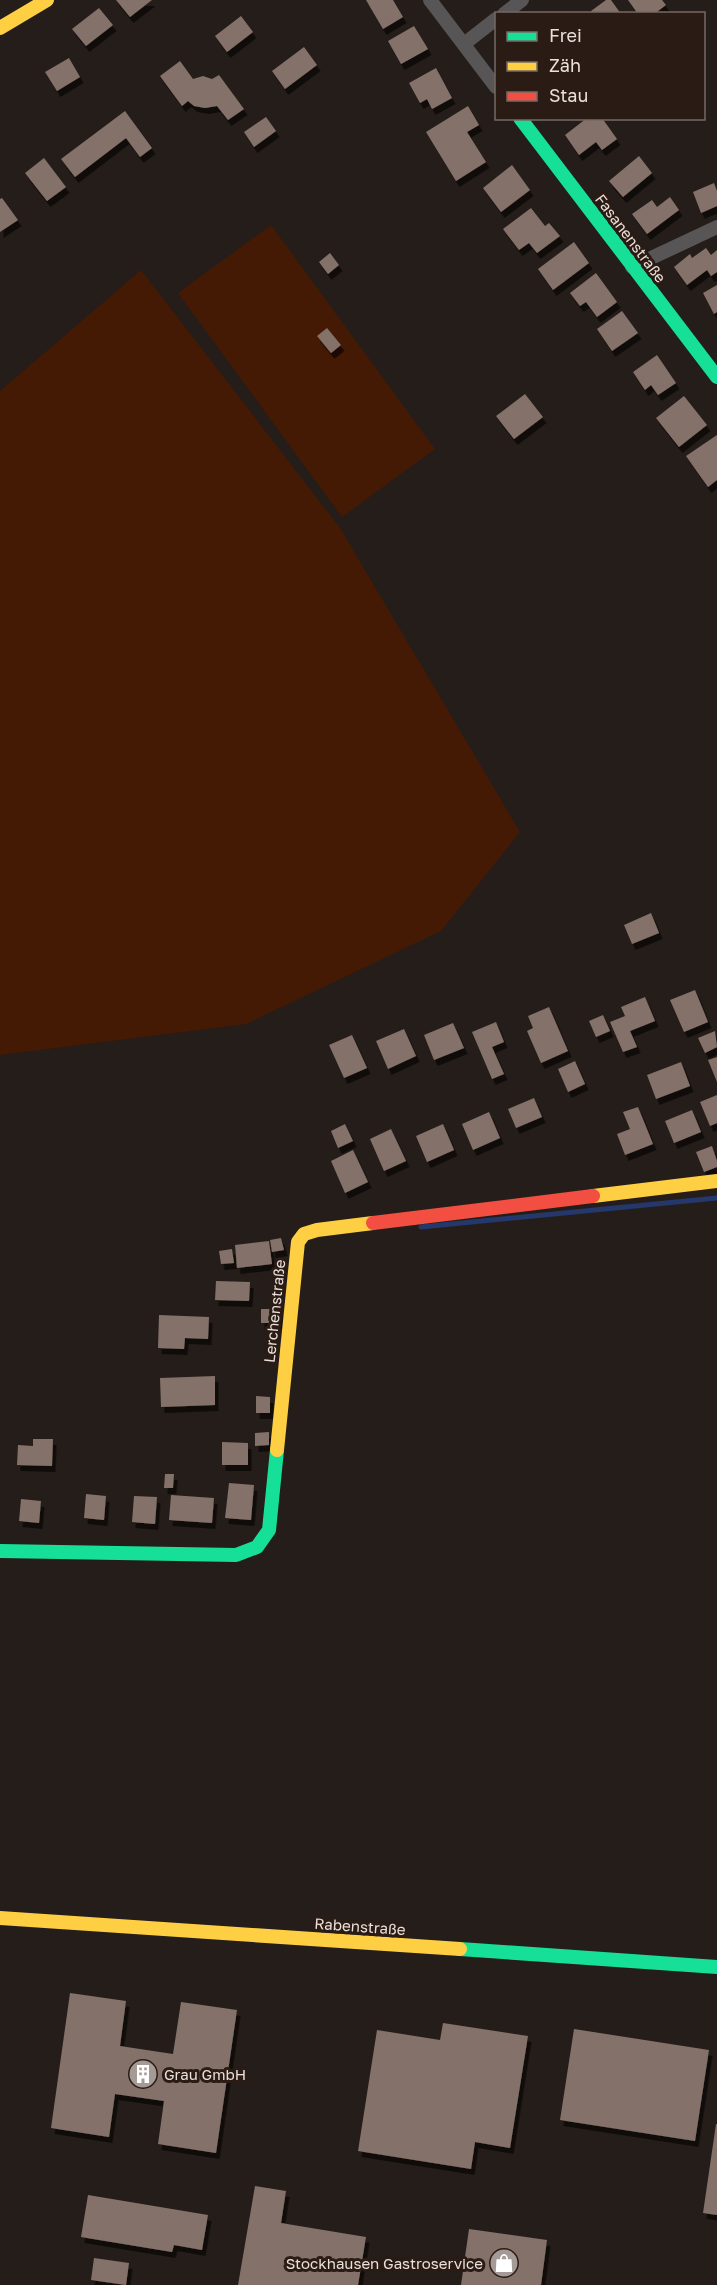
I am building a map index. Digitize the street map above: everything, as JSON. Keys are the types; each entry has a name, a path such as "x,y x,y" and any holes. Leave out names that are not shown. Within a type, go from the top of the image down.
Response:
{"street":[{"path":"0,28 47,0"},
{"path":"430,0 495,86"},
{"path":"507,12 522,0"},
{"path":"464,44 495,20"},
{"name":"Fasanenstraße","path":"522,120 717,377"},
{"path":"632,267 717,227"},
{"name":"Lerchenstraße","path":"0,1551 236,1555 257,1547 269,1530 297,1242 304,1234 316,1230 717,1181"},
{"name":"Rabenstraße","path":"0,1918 717,1967"}],"shaded area":[{"path":"271,225 435,449 342,517 178,293"},
{"path":"141,270 340,528 520,832 441,931 246,1024 0,1055 0,391"}],"building":[{"path":"116,0 152,0 130,17"},
{"path":"366,0 393,0 403,17 383,29"},
{"path":"606,0 611,0 620,12 592,12"},
{"path":"628,0 662,0 666,5 657,12 637,12"},
{"path":"99,8 113,25 86,46 72,29"},
{"path":"241,16 253,32 227,52 215,36"},
{"path":"414,26 428,49 401,64 388,41"},
{"path":"304,47 317,65 285,89 272,71"},
{"path":"69,58 80,77 57,91 45,72"},
{"path":"180,61 193,79 203,76 212,79 219,75 244,109 228,120 217,106 205,108 194,106 188,101 182,106 160,76"},
{"path":"436,68 452,98 432,109 427,99 420,103 409,83"},
{"path":"468,106 479,125 467,132 486,162 456,181 426,132"},
{"path":"125,111 152,148 140,157 126,138 75,177 61,159"},
{"path":"266,117 276,131 254,147 244,132"},
{"path":"584,120 603,120 617,139 602,150 596,142 579,155 565,135"},
{"path":"639,156 652,173 623,197 609,181"},
{"path":"44,158 66,187 47,201 25,173"},
{"path":"512,165 530,190 501,212 483,188"},
{"path":"714,183 717,191 717,206 701,213 693,192"},
{"path":"670,197 679,210 647,234 632,214 652,200 657,207"},
{"path":"2,198 18,220 0,232 0,199"},
{"path":"531,208 545,226 549,223 560,236 537,253 529,243 519,250 503,229"},
{"path":"574,242 589,263 553,290 538,269"},
{"path":"706,248 711,255 717,250 717,272 711,276 707,270 687,285 674,267 690,254 692,258"},
{"path":"330,253 339,265 328,274 319,262"},
{"path":"596,273 617,302 597,317 586,302 580,306 570,293"},
{"path":"717,285 717,312 714,314 703,293"},
{"path":"622,311 638,333 612,351 597,329"},
{"path":"327,328 341,345 331,353 317,336"},
{"path":"657,355 676,383 658,395 651,385 645,390 633,372"},
{"path":"525,394 543,417 514,439 496,416"},
{"path":"684,396 707,425 679,447 656,418"},
{"path":"717,435 717,480 708,487 686,456"},
{"path":"651,913 659,933 632,944 624,925"},
{"path":"695,990 708,1022 684,1032 670,1000"},
{"path":"645,997 655,1021 630,1031 637,1047 623,1052 610,1022 625,1016 621,1007"},
{"path":"549,1007 568,1051 541,1063 527,1031 533,1028 528,1016"},
{"path":"603,1015 610,1031 596,1037 589,1021"},
{"path":"496,1022 504,1042 492,1047 504,1074 492,1079 472,1032"},
{"path":"453,1023 464,1048 434,1060 424,1035"},
{"path":"404,1029 416,1056 388,1069 376,1041"},
{"path":"715,1031 717,1047 705,1053 698,1038"},
{"path":"352,1035 367,1068 344,1078 329,1045"},
{"path":"717,1057 717,1082 708,1060"},
{"path":"575,1061 585,1084 568,1092 558,1069"},
{"path":"681,1062 690,1086 656,1099 647,1075"},
{"path":"717,1095 717,1123 710,1126 700,1102"},
{"path":"534,1098 542,1117 516,1128 508,1109"},
{"path":"638,1107 653,1144 625,1155 617,1134 630,1129 623,1112"},
{"path":"692,1110 701,1132 674,1143 665,1121"},
{"path":"489,1112 500,1138 473,1150 462,1124"},
{"path":"345,1124 353,1141 338,1148 331,1131"},
{"path":"443,1124 454,1150 427,1162 416,1136"},
{"path":"391,1129 406,1161 384,1171 370,1139"},
{"path":"712,1146 717,1167 704,1172 696,1152"},
{"path":"353,1150 368,1182 345,1193 331,1161"},
{"path":"281,1238 284,1250 272,1252 270,1240"},
{"path":"269,1241 272,1264 237,1268 235,1245"},
{"path":"232,1249 234,1263 221,1264 219,1251"},
{"path":"216,1281 250,1282 249,1301 215,1300"},
{"path":"261,1309 279,1309 279,1323 261,1323"},
{"path":"159,1315 209,1317 208,1339 185,1338 184,1349 158,1348"},
{"path":"215,1376 215,1405 161,1407 160,1378"},
{"path":"256,1396 270,1397 270,1413 256,1413"},
{"path":"269,1432 269,1445 255,1446 255,1433"},
{"path":"33,1439 53,1439 52,1466 17,1465 18,1445 33,1446"},
{"path":"222,1442 248,1443 248,1465 222,1465"},
{"path":"165,1474 174,1474 173,1488 164,1488"},
{"path":"229,1483 254,1485 251,1520 225,1518"},
{"path":"86,1494 106,1496 104,1520 84,1518"},
{"path":"171,1495 214,1498 212,1523 169,1520"},
{"path":"134,1496 157,1497 155,1524 132,1522"},
{"path":"21,1499 41,1501 39,1523 19,1521"},
{"name":"Grau GmbH","path":"70,1993 126,2001 120,2046 173,2054 181,2002 237,2010 216,2153 158,2144 164,2101 115,2094 109,2137 51,2128"},
{"path":"443,2023 528,2036 510,2148 475,2142 471,2169 358,2151 377,2030 440,2040"},
{"path":"574,2029 709,2050 695,2141 560,2120"},
{"path":"717,2124 717,2215 703,2213"},
{"path":"255,2186 286,2191 281,2223 366,2237 358,2285 238,2285"},
{"path":"88,2195 208,2215 202,2250 174,2245 172,2252 81,2237"},
{"name":"Stockhausen Gastroservice","path":"469,2229 547,2240 541,2285 461,2285"},
{"path":"94,2258 129,2263 126,2285 91,2280"}],"waterway":[{"path":"421,1227 717,1198"}],"traffic: fast":[{"path":"522,120 717,377"},
{"path":"0,1551 236,1555 257,1547 269,1530 277,1450"},
{"path":"460,1949 717,1967"}],"traffic: slow":[{"path":"0,28 47,0"},
{"path":"593,1196 717,1181"},
{"path":"277,1450 298,1242 304,1234 317,1230 373,1223"},
{"path":"0,1918 460,1949"}],"traffic: jam":[{"path":"373,1223 593,1196"}],"place":[{"name":"Grau GmbH","path":"143,2074"},
{"name":"Stockhausen Gastroservice","path":"504,2263"}]}
